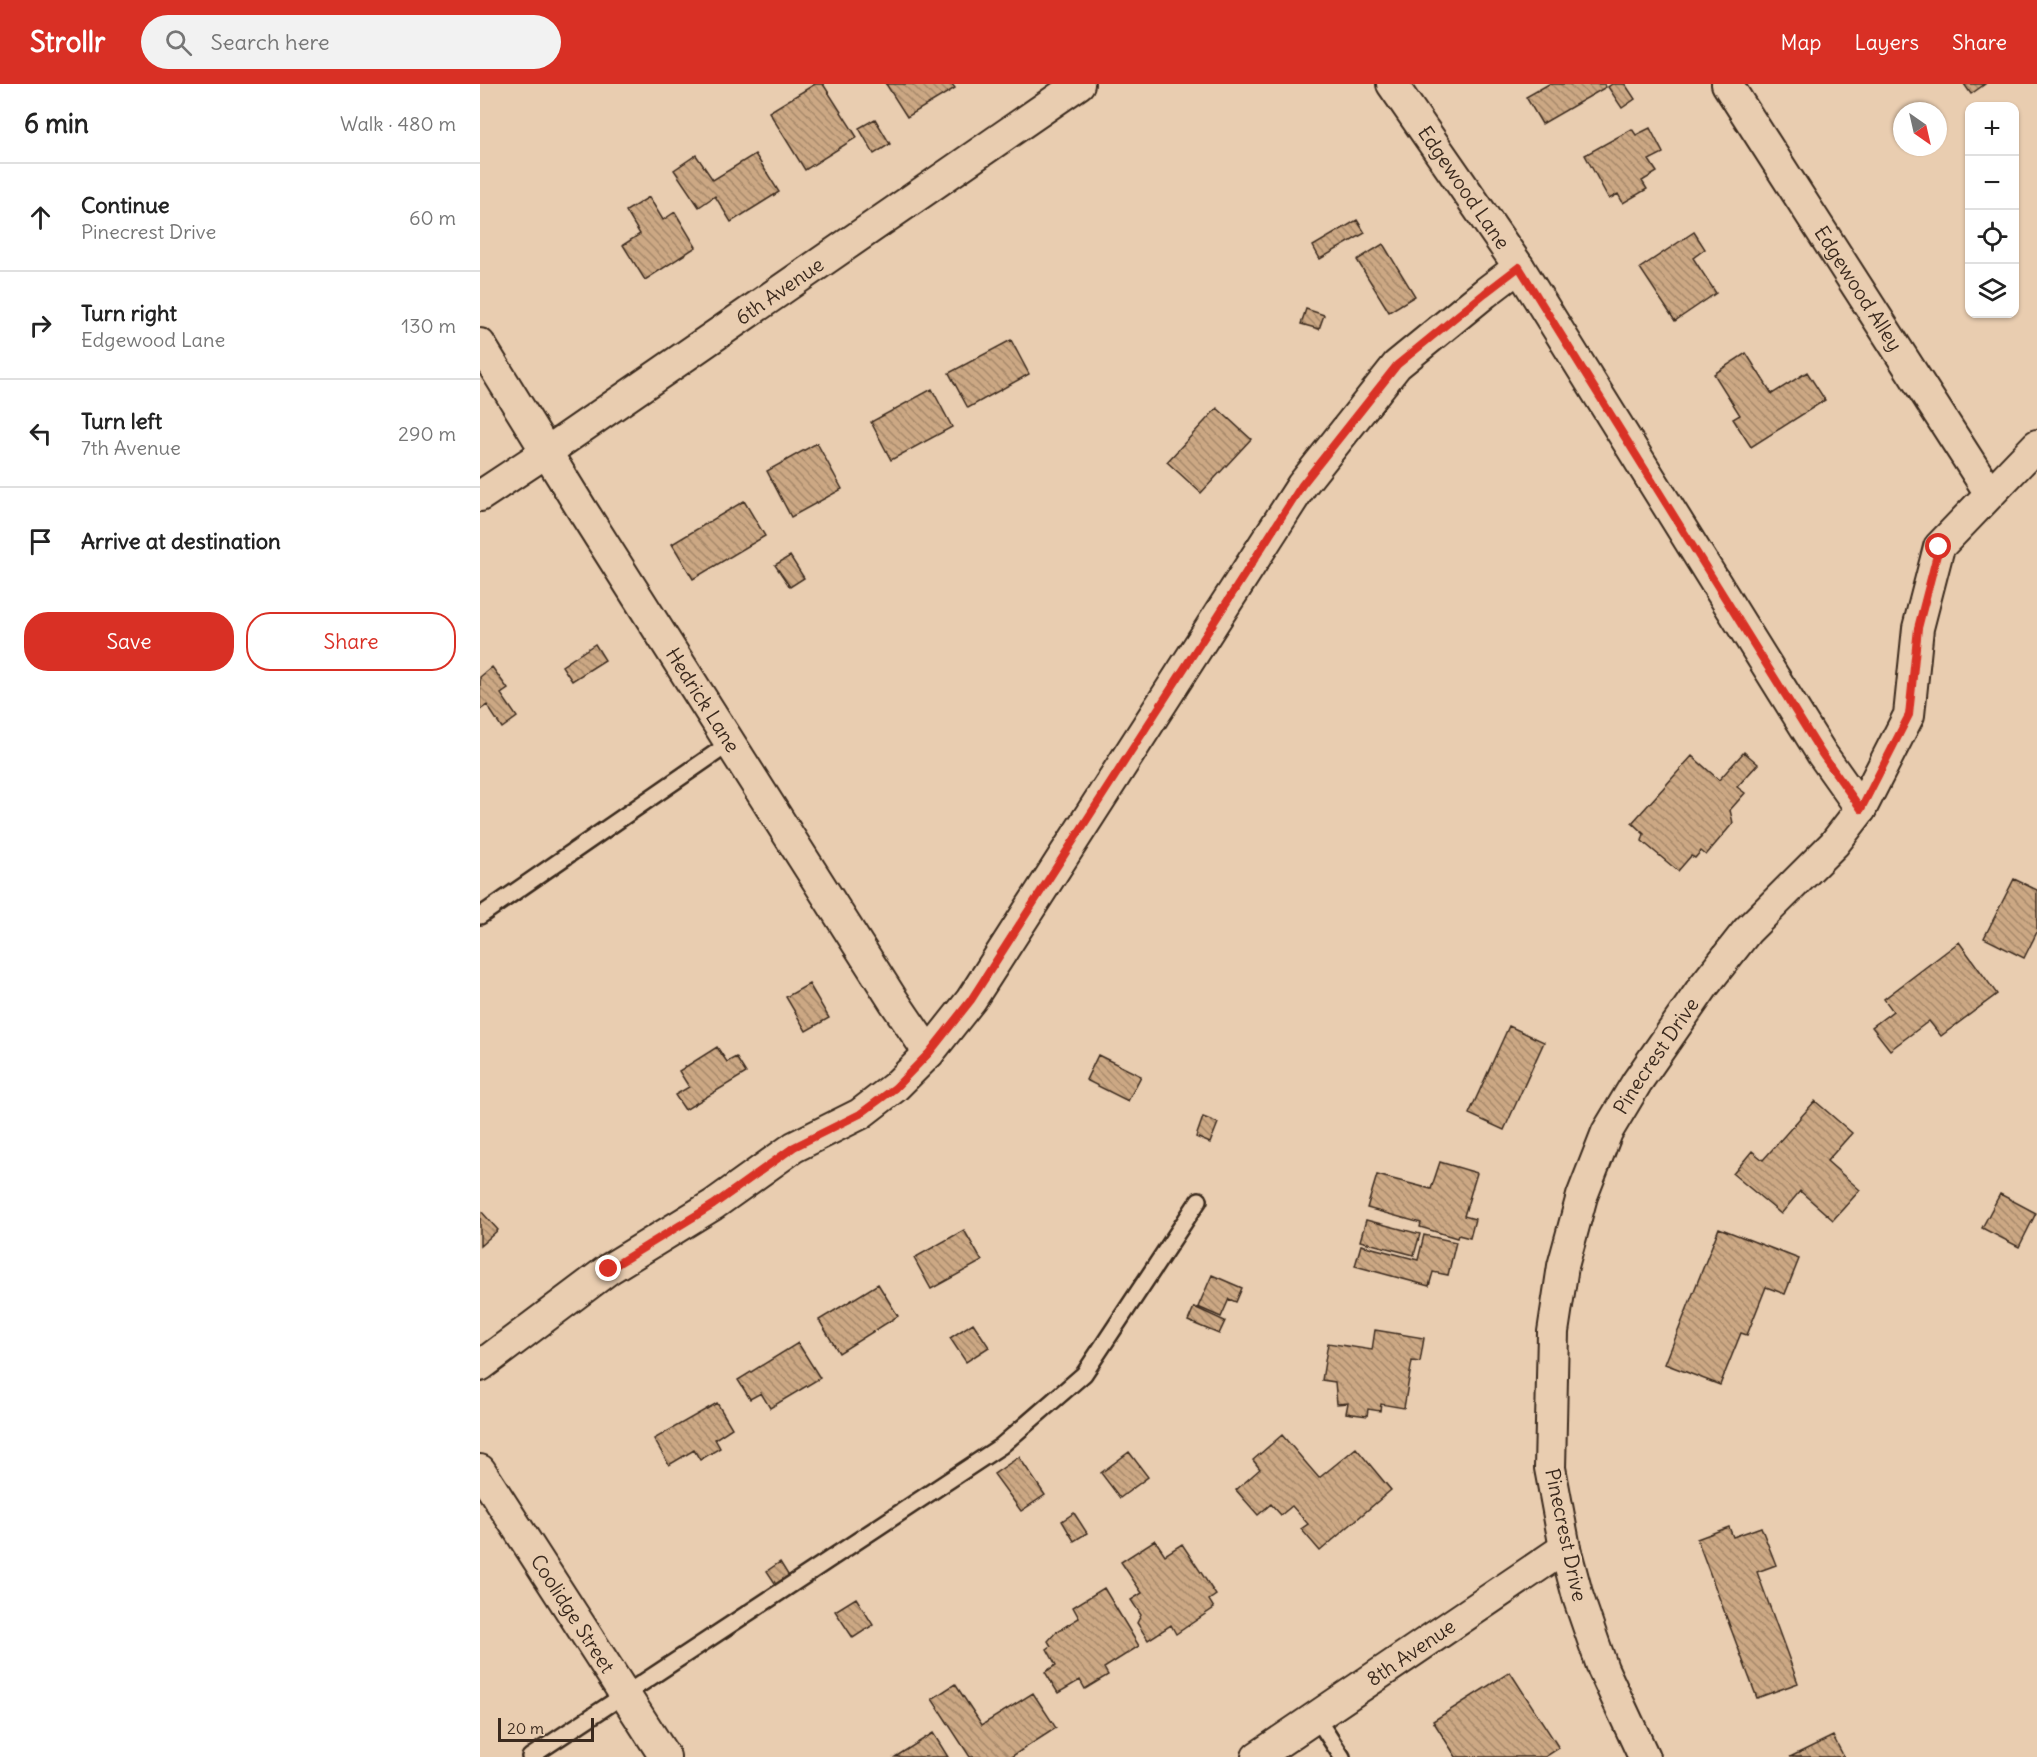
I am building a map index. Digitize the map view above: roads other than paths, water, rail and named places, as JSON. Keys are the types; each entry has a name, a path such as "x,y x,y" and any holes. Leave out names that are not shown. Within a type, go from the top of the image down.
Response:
{"street":[{"name":"6th Avenue","path":"480,496 1079,84"},
{"name":"Edgewood Lane","path":"1392,84 1519,267 1822,754 1861,809"},
{"name":"Edgewood Alley","path":"1727,84 1989,492"},
{"path":"480,1366 609,1269 713,1205 794,1147 860,1114 895,1088 929,1053 971,1000 1302,485 1397,365 1519,267"},
{"name":"Hedrick Lane","path":"480,344 581,508 929,1053"},
{"name":"Pinecrest Drive","path":"1644,1757 1603,1669 1578,1597 1565,1548 1550,1468 1553,1332 1563,1266 1579,1208 1607,1132 1637,1082 1703,987 1747,931 1834,843 1861,809 1909,715 1918,628 1939,547 1989,492 2037,445"},
{"name":"Coolidge Street","path":"480,1470 666,1757"},
{"name":"8th Avenue","path":"1257,1757 1565,1548"}],"lane":[{"path":"480,916 730,743"},
{"path":"530,1757 1001,1446 1084,1374 1199,1200"},
{"path":"1316,1717 1342,1757"}]}
